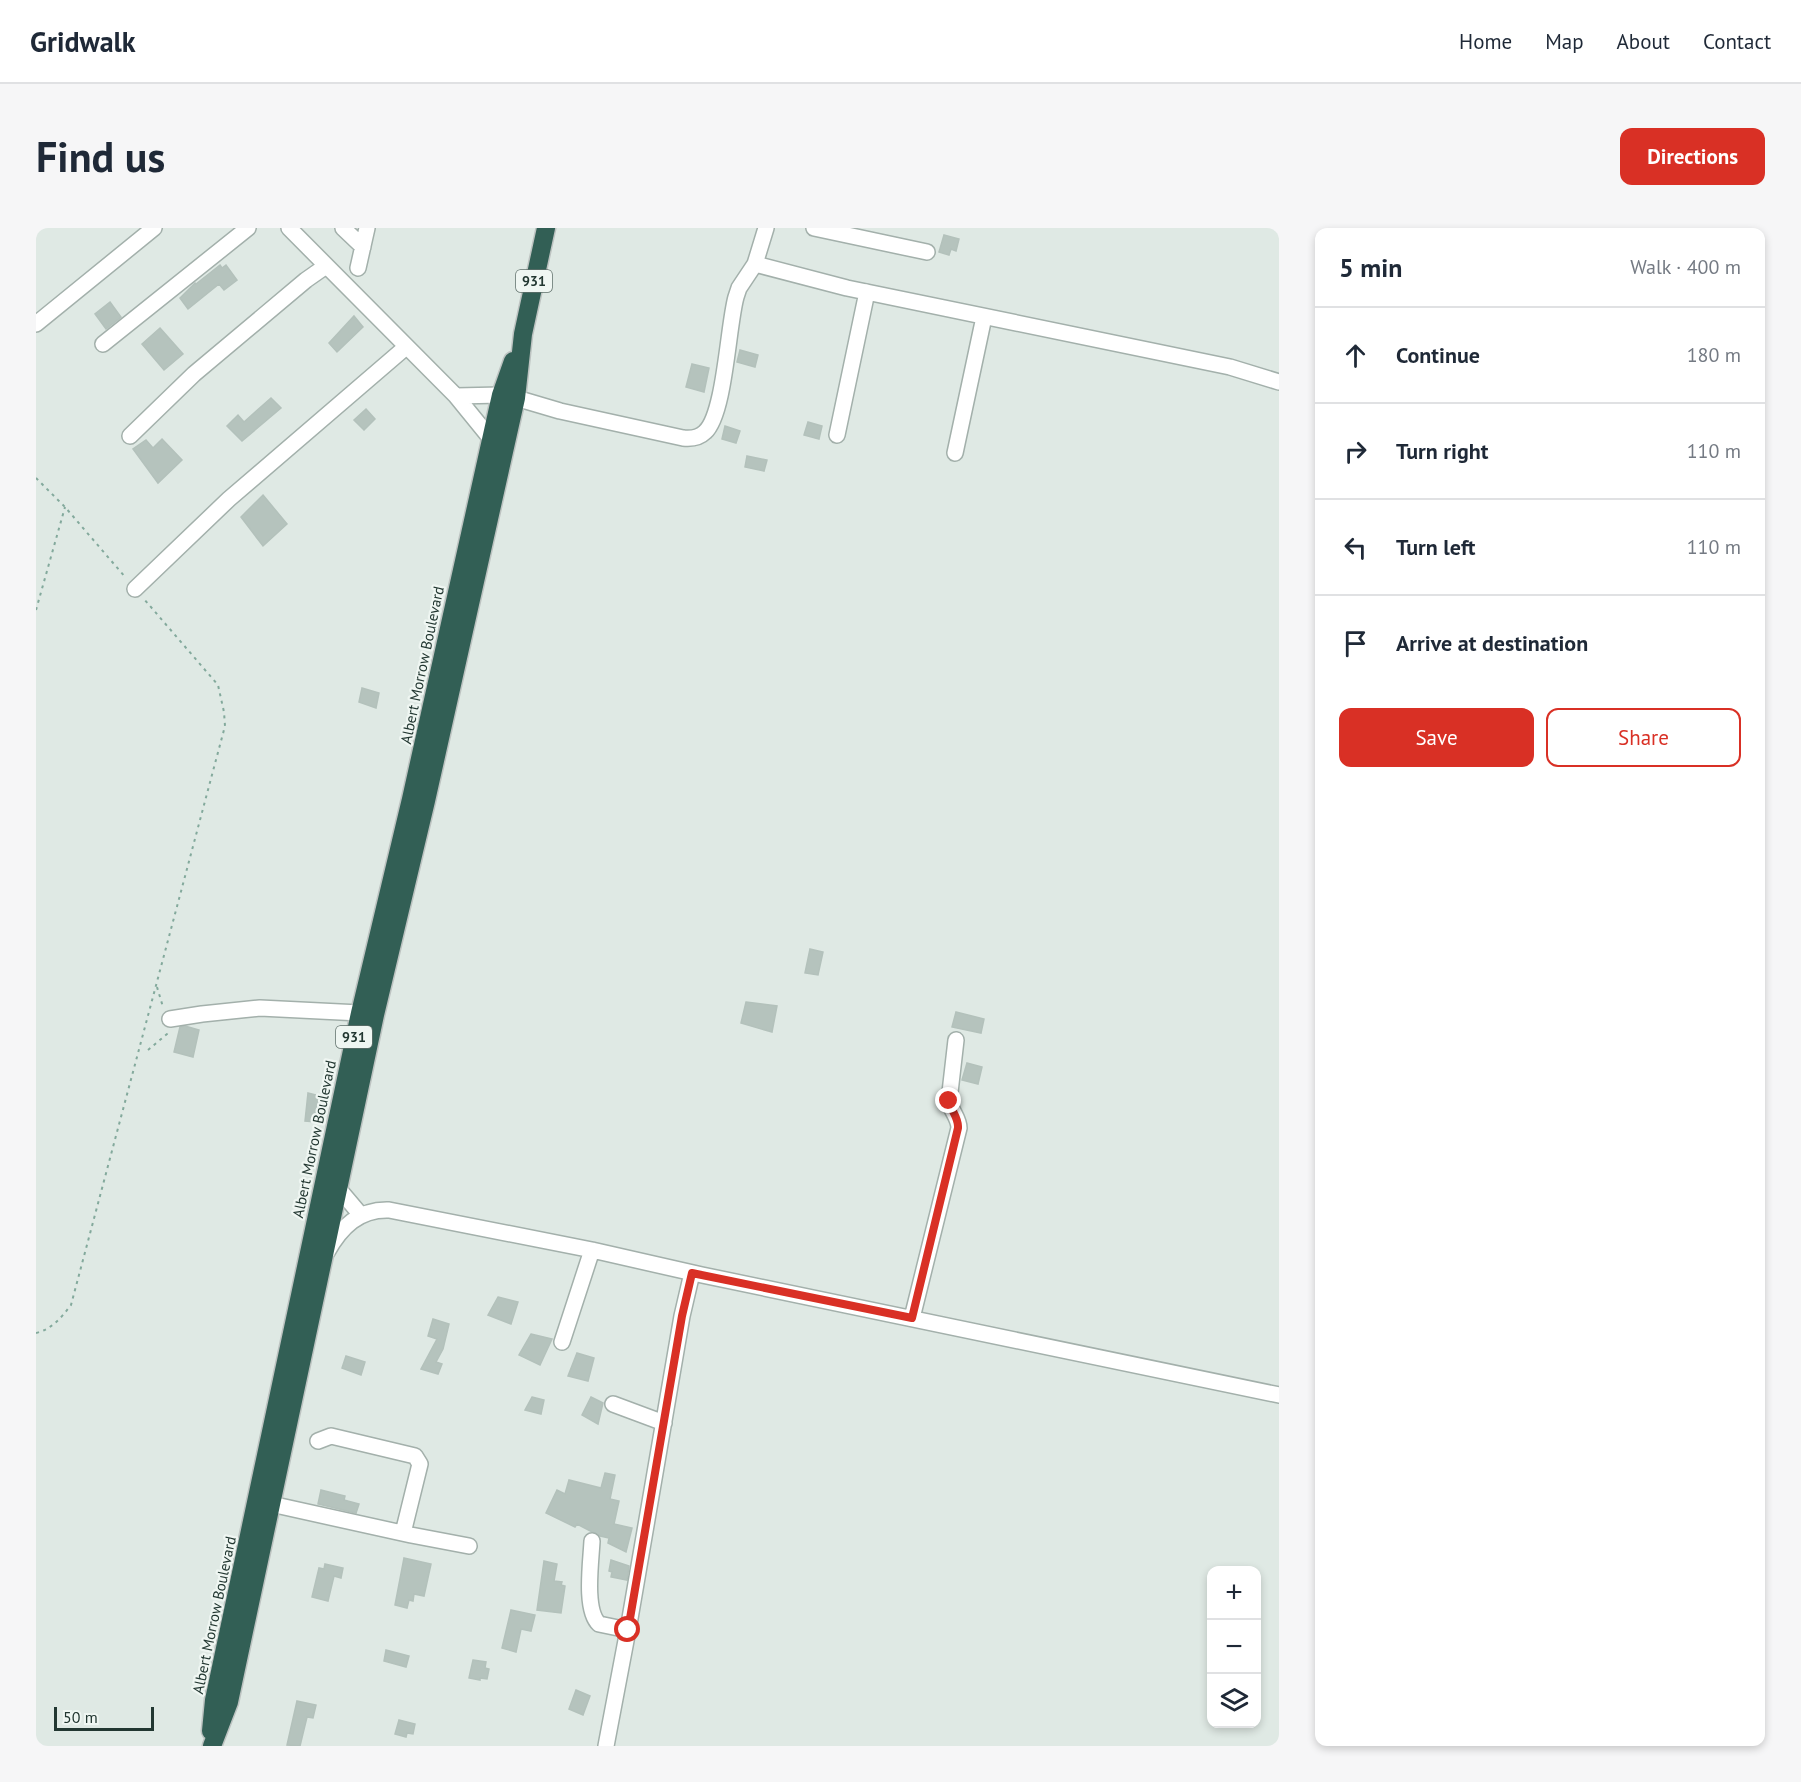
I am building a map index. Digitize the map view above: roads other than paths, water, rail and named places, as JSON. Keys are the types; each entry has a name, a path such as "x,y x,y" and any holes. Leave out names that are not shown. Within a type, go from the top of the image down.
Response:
{"highway":[{"name":"Albert Morrow Boulevard","path":"211,1746 229,1702 375,1015 426,801 546,228"},
{"name":"Albert Morrow Boulevard","path":"211,1746 214,1700 360,1013 411,799 491,439 509,396"}],"street":[{"path":"36,324 154,228"},
{"path":"103,344 248,228"},
{"path":"289,228 456,396 491,439"},
{"path":"343,228 363,248"},
{"path":"358,268 367,228"},
{"path":"456,396 509,396 560,411 684,438 697,438 706,432 714,415 725,368 736,297 739,288 755,264 766,228"},
{"path":"814,228 927,252"},
{"path":"755,264 867,292 1230,367 1279,382"},
{"path":"130,436 194,374 306,280 326,266"},
{"path":"837,435 867,292"},
{"path":"955,453 984,317"},
{"path":"135,588 229,499 406,347"},
{"path":"170,1019 260,1008 360,1013"},
{"path":"912,1318 959,1123 951,1110 949,1101 956,1040"},
{"path":"338,1188 360,1214"},
{"path":"322,1260 343,1229 360,1214 389,1210 592,1250 692,1273 1279,1395"},
{"path":"562,1342 592,1250"},
{"path":"606,1746 682,1316 692,1273"},
{"path":"613,1404 663,1423"},
{"path":"318,1441 331,1436 415,1456 420,1464 403,1533"},
{"path":"271,1504 469,1546"},
{"path":"592,1541 592,1613 599,1624 628,1630"}]}
